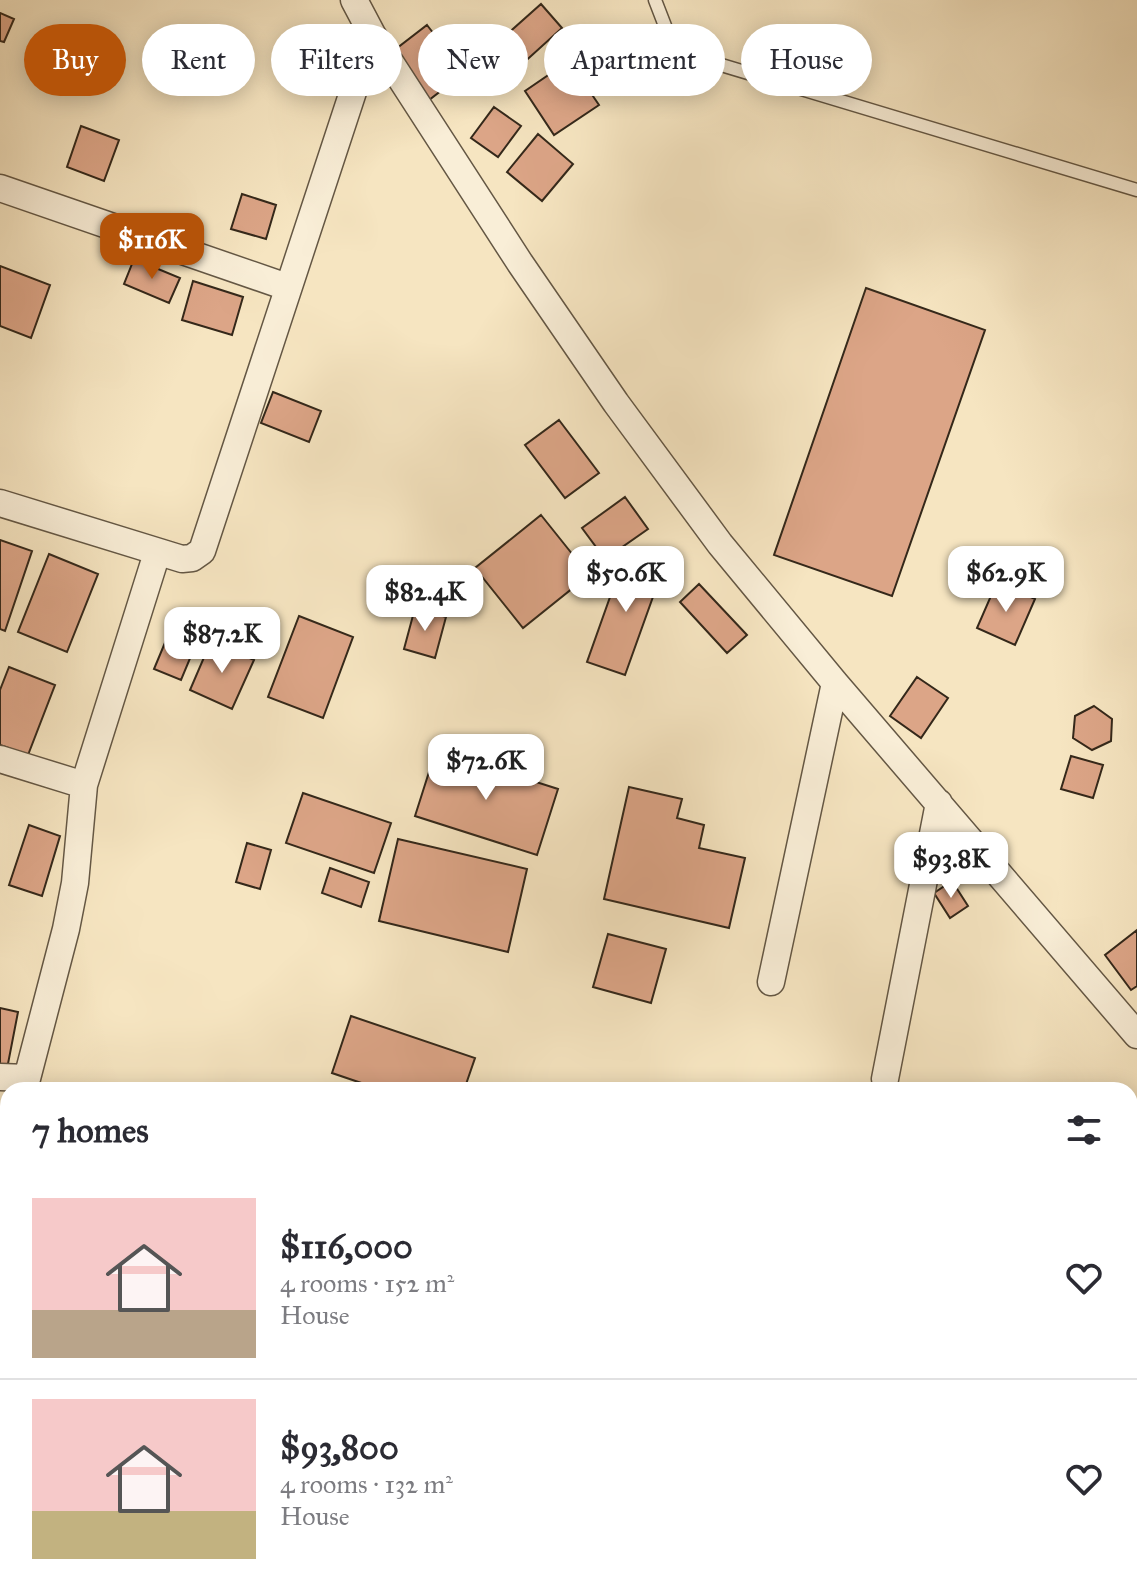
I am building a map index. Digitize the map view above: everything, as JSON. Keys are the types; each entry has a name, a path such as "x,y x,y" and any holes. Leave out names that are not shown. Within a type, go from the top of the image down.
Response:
{"street":[{"path":"354,0 367,24"},
{"path":"402,80 520,263 616,403 720,544 1137,1035"},
{"path":"0,503 182,559 192,558 202,551 351,96"},
{"path":"0,188 287,287"},
{"path":"27,1082 75,883 84,785 157,553"},
{"path":"771,982 835,683"},
{"path":"0,759 84,785"},
{"path":"885,1079 939,803"}],"lane":[{"path":"655,0 667,31 698,58 1137,190"}],"building":[{"path":"541,4 558,24 544,24 544,44 528,59 528,24 519,24"},
{"path":"0,13 14,19 4,42 0,41"},
{"path":"418,32 418,86 402,65 402,44"},
{"path":"544,78 544,96 593,96 599,105 554,135 528,96 528,89"},
{"path":"494,107 521,126 498,157 471,138"},
{"path":"81,126 119,140 104,181 67,167"},
{"path":"538,134 573,164 542,201 507,172"},
{"path":"242,194 276,205 266,239 231,229"},
{"path":"134,259 180,278 169,303 124,284"},
{"path":"0,266 50,285 31,338 0,326"},
{"path":"193,281 243,297 232,335 182,320"},
{"path":"866,288 985,330 892,596 774,555"},
{"path":"273,392 321,411 309,442 261,423"},
{"path":"559,420 599,473 565,498 525,445"},
{"path":"625,497 648,529 605,559 582,528"},
{"path":"541,515 589,575 523,628 475,568"},
{"path":"0,540 32,551 5,631 0,629"},
{"path":"626,552 664,566 625,675 587,662"},
{"path":"49,554 98,574 67,652 18,632"},
{"path":"997,582 1035,599 1015,645 977,628"},
{"path":"699,584 747,635 727,653 680,602"},
{"path":"415,608 446,617 435,658 404,649"},
{"path":"299,616 353,637 323,718 268,697"},
{"path":"174,621 201,632 181,680 154,669"},
{"path":"211,641 254,660 232,709 190,690"},
{"path":"9,667 55,685 28,755 0,745 0,690"},
{"path":"917,677 948,698 921,738 890,716"},
{"path":"1094,706 1112,719 1111,741 1092,750 1073,738 1075,716"},
{"path":"436,750 558,789 537,855 415,816"},
{"path":"1071,756 1103,765 1093,798 1061,789"},
{"path":"629,787 682,799 677,818 704,825 699,848 745,858 729,928 604,899"},
{"path":"303,793 391,823 374,873 286,843"},
{"path":"29,825 60,836 42,896 9,885"},
{"path":"398,839 527,869 508,952 379,921"},
{"path":"247,843 271,850 260,889 236,882"},
{"path":"330,868 369,882 361,907 322,893"},
{"path":"952,881 968,906 950,918 934,893"},
{"path":"1137,930 1137,986 1131,990 1105,955"},
{"path":"608,934 666,949 651,1003 593,987"},
{"path":"0,1008 18,1012 7,1069 0,1068"},
{"path":"351,1016 475,1058 467,1082 358,1082 332,1073"}]}
